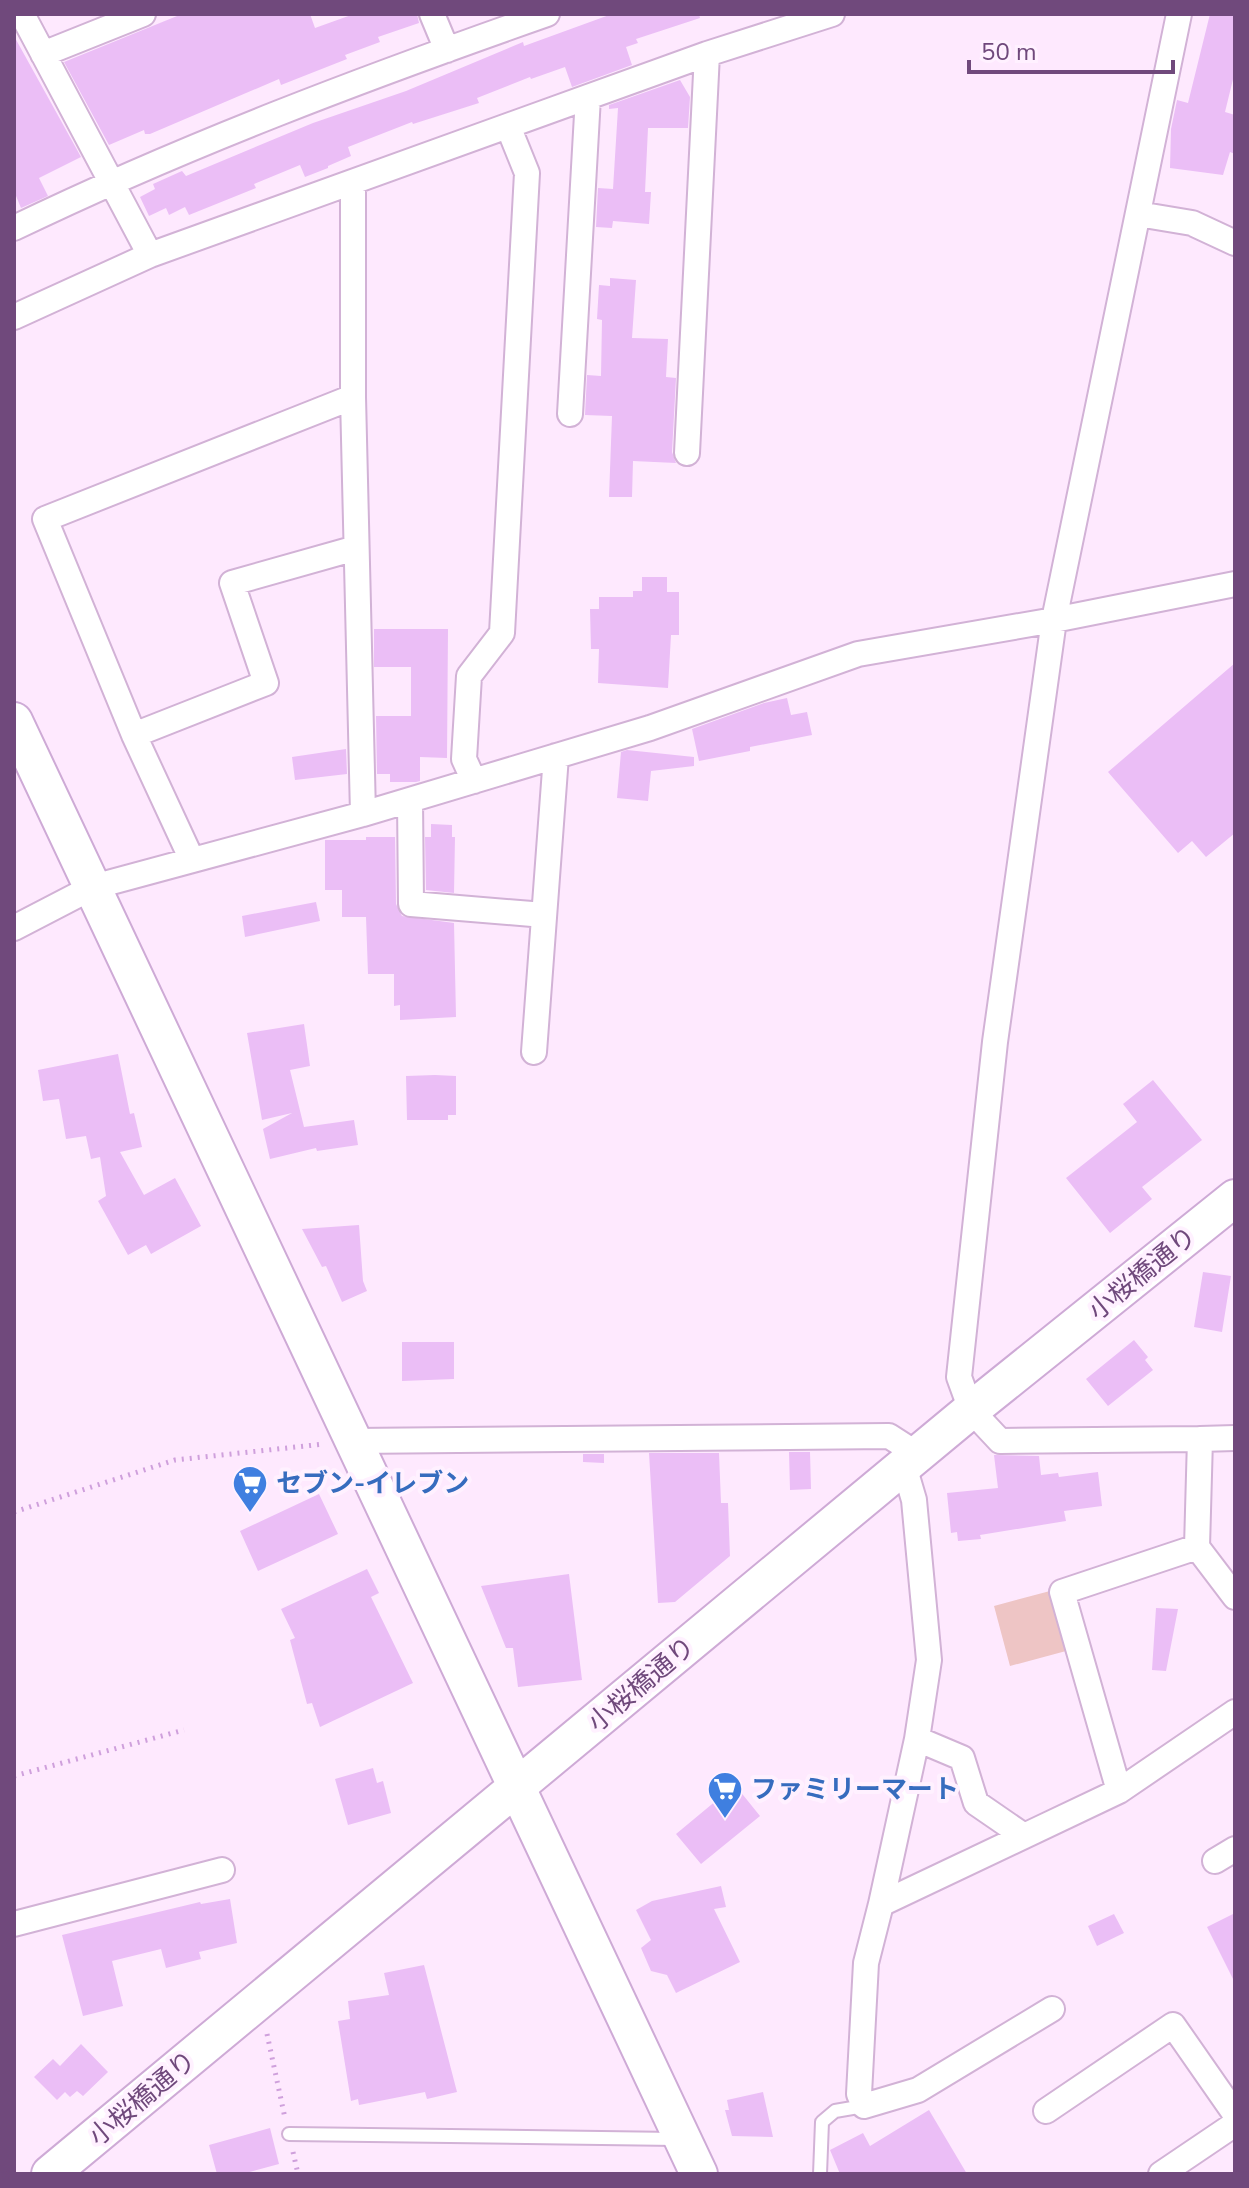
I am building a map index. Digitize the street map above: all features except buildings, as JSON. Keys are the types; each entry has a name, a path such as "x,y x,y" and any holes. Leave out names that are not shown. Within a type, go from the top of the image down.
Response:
{"street":[{"path":"22,14 150,255"},
{"path":"43,54 143,14"},
{"path":"432,14 447,50"},
{"path":"14,228 110,182 547,14"},
{"path":"14,317 150,255 707,54 832,14"},
{"path":"1179,14 1054,620 995,1042 959,1377 971,1410 1000,1441 1235,1438"},
{"path":"687,453 707,54"},
{"path":"570,414 588,97"},
{"path":"474,781 464,759 469,676 502,633 527,173 508,126"},
{"path":"353,182 353,397 363,814"},
{"path":"1138,214 1192,223 1235,243"},
{"path":"192,860 134,735 45,519 353,397"},
{"path":"134,735 266,683 232,583 356,548"},
{"path":"14,928 93,887 363,814 650,728 858,654 1235,584"},
{"path":"14,721 699,2174"},
{"path":"534,1052 556,756"},
{"path":"410,800 411,904 544,915"},
{"name":"小桜橋通り","path":"50,2174 910,1460 1235,1198"},
{"path":"354,1441 889,1436 910,1460 929,1660 917,1739 866,1963 859,2094 864,2106 918,2090 1052,2009"},
{"path":"1200,1439 1197,1547 1235,1597"},
{"path":"1119,1791 1062,1592 1197,1547"},
{"path":"881,1904 1119,1791 1235,1712"},
{"path":"917,1739 962,1758 976,1803 1024,1836"},
{"path":"14,1924 222,1870"},
{"path":"1046,2111 1173,2025 1235,2114"},
{"path":"1161,2174 1235,2124"}],"lane":[{"path":"820,2174 822,2122 835,2111 864,2106"},
{"path":"289,2134 683,2139"}],"path":[{"path":"14,1512 175,1460 354,1441"},
{"path":"14,1776 184,1730"},
{"path":"259,2001 298,2174"}],"shaded area":[{"path":"1050,1591 1066,1651 1010,1666 994,1606"}],"place":[{"name":"セブン-イレブン","path":"250,1514"},
{"name":"ファミリーマート","path":"725,1820"}]}
